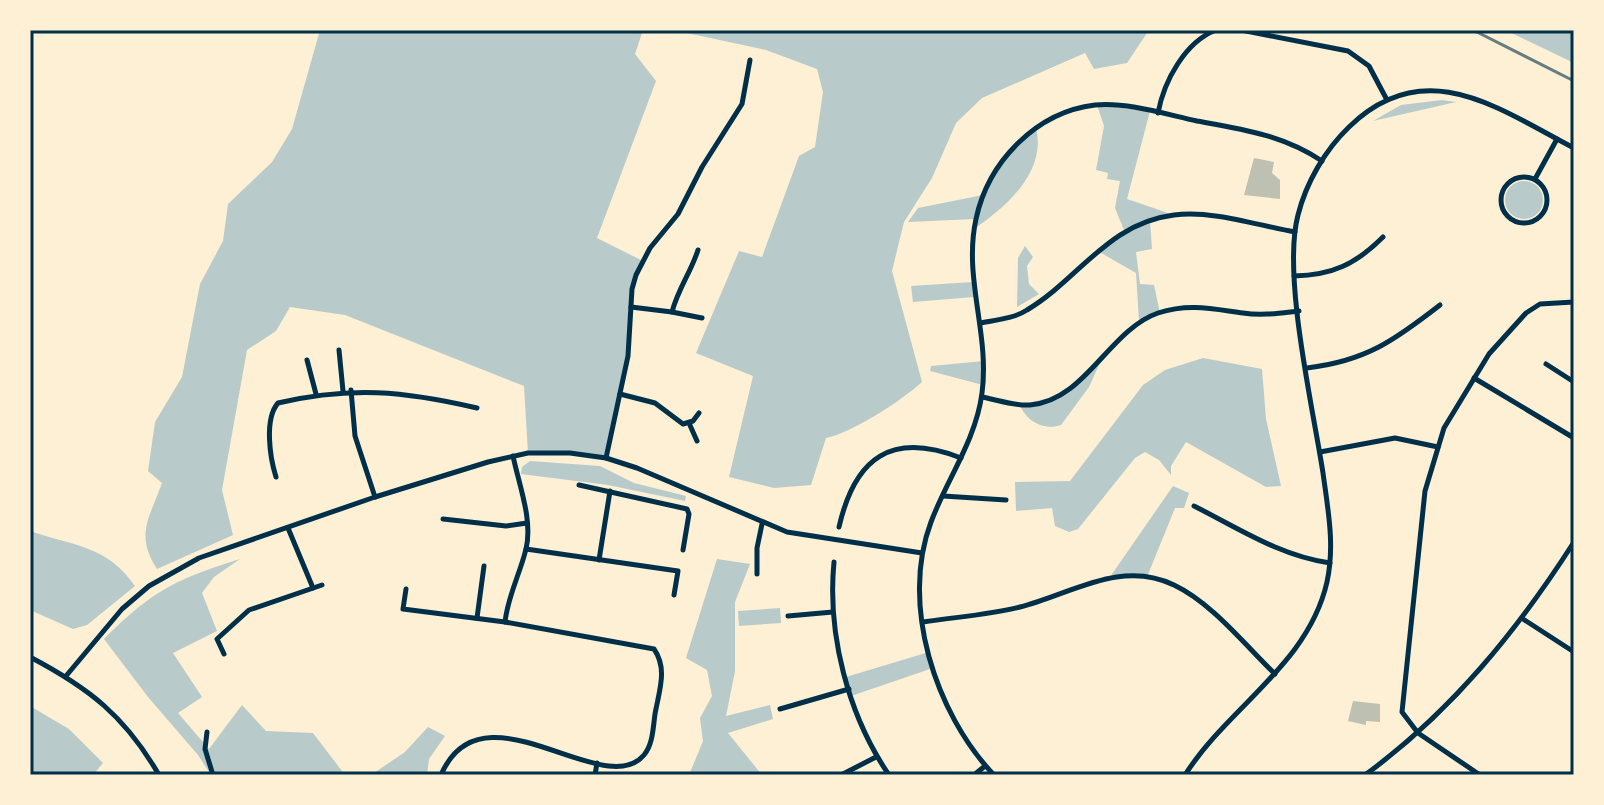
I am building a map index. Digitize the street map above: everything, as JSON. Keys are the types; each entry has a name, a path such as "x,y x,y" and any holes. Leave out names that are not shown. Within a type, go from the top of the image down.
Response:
{"street":[{"path":"1158,113 1162,93 1188,49 1216,30"},
{"path":"1241,30 1348,51 1369,66 1387,100"},
{"path":"606,458 630,341 632,289 643,261 681,209 702,167 742,104 750,60"},
{"path":"1185,775 1297,648 1316,614 1330,563 1330,524 1294,276 1295,232 1304,196 1322,161 1355,121 1387,100 1424,91 1455,92 1487,102 1574,148"},
{"path":"994,775 963,734 940,689 923,622 919,591 922,553 982,397 984,359 973,282 974,229 983,195 1004,158 1036,128 1071,111 1097,105 1158,113 1276,136 1322,161"},
{"path":"1535,179 1557,139"},
{"path":"1516,178 1535,179 1547,194 1544,213 1527,223 1517,223 1503,210 1502,191 1516,178"},
{"path":"980,323 1026,311 1096,250 1125,230 1161,217 1193,214 1295,232"},
{"path":"1294,276 1317,275 1348,266 1383,237"},
{"path":"672,312 677,292 689,276 698,250"},
{"path":"1480,775 1418,733 1403,716 1402,699 1425,491 1444,428 1489,354 1526,313 1540,304 1574,302"},
{"path":"1307,368 1341,363 1370,354 1440,305"},
{"path":"982,397 1020,405 1053,399 1068,390 1139,321 1160,313 1202,306 1265,315 1299,311"},
{"path":"631,307 702,318"},
{"path":"339,350 343,391"},
{"path":"307,360 316,394"},
{"path":"1546,364 1574,382"},
{"path":"1474,378 1574,438"},
{"path":"351,390 355,436 375,497"},
{"path":"276,477 271,459 274,406 316,394 351,390 427,396 477,408"},
{"path":"620,394 655,403 678,422 689,423"},
{"path":"689,423 699,413"},
{"path":"689,423 697,441"},
{"path":"1320,452 1395,438 1438,447"},
{"path":"839,527 843,507 861,471 883,454 918,446 961,458"},
{"path":"66,676 111,621 149,586 210,553 375,497 513,456 560,453 606,458 637,468 762,524 811,539 922,553"},
{"path":"505,622 513,581 526,549 527,523 513,456"},
{"path":"579,485 687,509 689,514 683,550"},
{"path":"599,560 610,491"},
{"path":"943,496 1006,500"},
{"path":"1194,506 1279,550 1299,558 1330,563"},
{"path":"443,519 506,526 527,523"},
{"path":"757,574 757,548 762,524"},
{"path":"288,528 313,588"},
{"path":"1365,775 1418,733 1523,619 1574,542"},
{"path":"526,549 678,571 674,595"},
{"path":"834,562 833,612 849,689 863,732 889,775"},
{"path":"477,618 484,566"},
{"path":"923,622 1017,608 1110,577 1147,577 1176,586 1192,597 1275,674"},
{"path":"224,654 217,639 244,613 322,585"},
{"path":"406,589 403,609 505,622 654,649 663,668 650,746 631,764 575,759 547,746 495,738 470,741 450,754 441,775"},
{"path":"788,616 833,612"},
{"path":"1523,619 1574,652"},
{"path":"30,657 66,676 119,717 159,775"},
{"path":"780,709 849,689"},
{"path":"207,732 205,749 213,775"},
{"path":"841,775 876,757"},
{"path":"595,775 597,763"},
{"path":"974,775 985,766"}],"shaded area":[{"path":"320,30 643,30 635,54 656,81 597,238 643,261 632,289 630,341 606,458 570,453 528,453 524,386 345,315 290,307 276,331 247,350 222,490 233,535 157,569 150,557 145,536 162,483 148,471 155,422 182,377 200,284 223,241 228,204 272,162 292,129"},
{"path":"673,30 1149,30 1127,63 1094,69 1085,53 982,98 956,123 932,178 904,222 892,271 922,382 876,415 826,438 811,485 774,488 729,477 753,376 696,353 739,251 762,257 799,156 815,147 823,92 817,69 766,50"},
{"path":"1505,30 1574,30 1574,63"},
{"path":"1442,100 1456,102 1373,121 1401,105"},
{"path":"1097,105 1150,111 1127,199 1174,215 1150,221 1152,249 1136,252 1140,284 1154,285 1160,313 1139,321 1136,273 1096,250 1124,230 1115,208 1120,181 1107,179 1108,173 1096,170 1104,126"},
{"path":"1036,128 1038,144 1029,174 998,211 974,229 975,219 908,222 918,208 983,195 1004,158"},
{"path":"1524,181 1538,186 1543,200 1538,214 1524,219 1510,214 1505,200 1510,186"},
{"path":"1025,246 1033,257 1027,266 1029,284 1039,294 1017,307 1018,258"},
{"path":"973,282 974,297 913,302 911,286"},
{"path":"1103,356 1089,387 1061,425 1042,426 1023,411 1020,405 1061,395"},
{"path":"1203,358 1262,369 1266,419 1281,486 1266,487 1186,442 1171,466 1171,475 1159,460 1145,452 1135,458 1078,529 1069,532 1055,526 1052,508 1016,511 1015,482 1070,481 1143,385 1165,370"},
{"path":"984,361 983,385 930,371 931,366"},
{"path":"530,461 600,466 634,483 686,496 685,501 608,485 521,474 522,467"},
{"path":"1173,486 1189,493 1184,508 1175,508 1147,577 1110,577"},
{"path":"30,531 101,555 113,562 135,586 87,625 73,629 30,610"},
{"path":"240,559 214,577 202,593 217,631 173,653 202,697 178,713 209,749 242,705 266,731 313,733 345,775 211,775 104,639 136,609 166,588"},
{"path":"717,559 750,564 735,602 735,671 726,716 770,705 773,719 728,733 762,775 689,775 703,741 700,718 712,696 707,670 686,658"},
{"path":"780,608 781,623 739,626 738,611"},
{"path":"929,652 933,668 851,696 846,677"},
{"path":"30,706 69,729 103,763 93,775 33,775"},
{"path":"428,727 445,736 429,759 427,775 371,775 405,752"}],"building":[{"path":"1254,158 1274,162 1272,173 1280,180 1280,199 1244,195"},
{"path":"1353,701 1380,704 1380,722 1366,721 1366,725 1348,721"}],"railway":[{"path":"1473,30 1574,81"}]}
